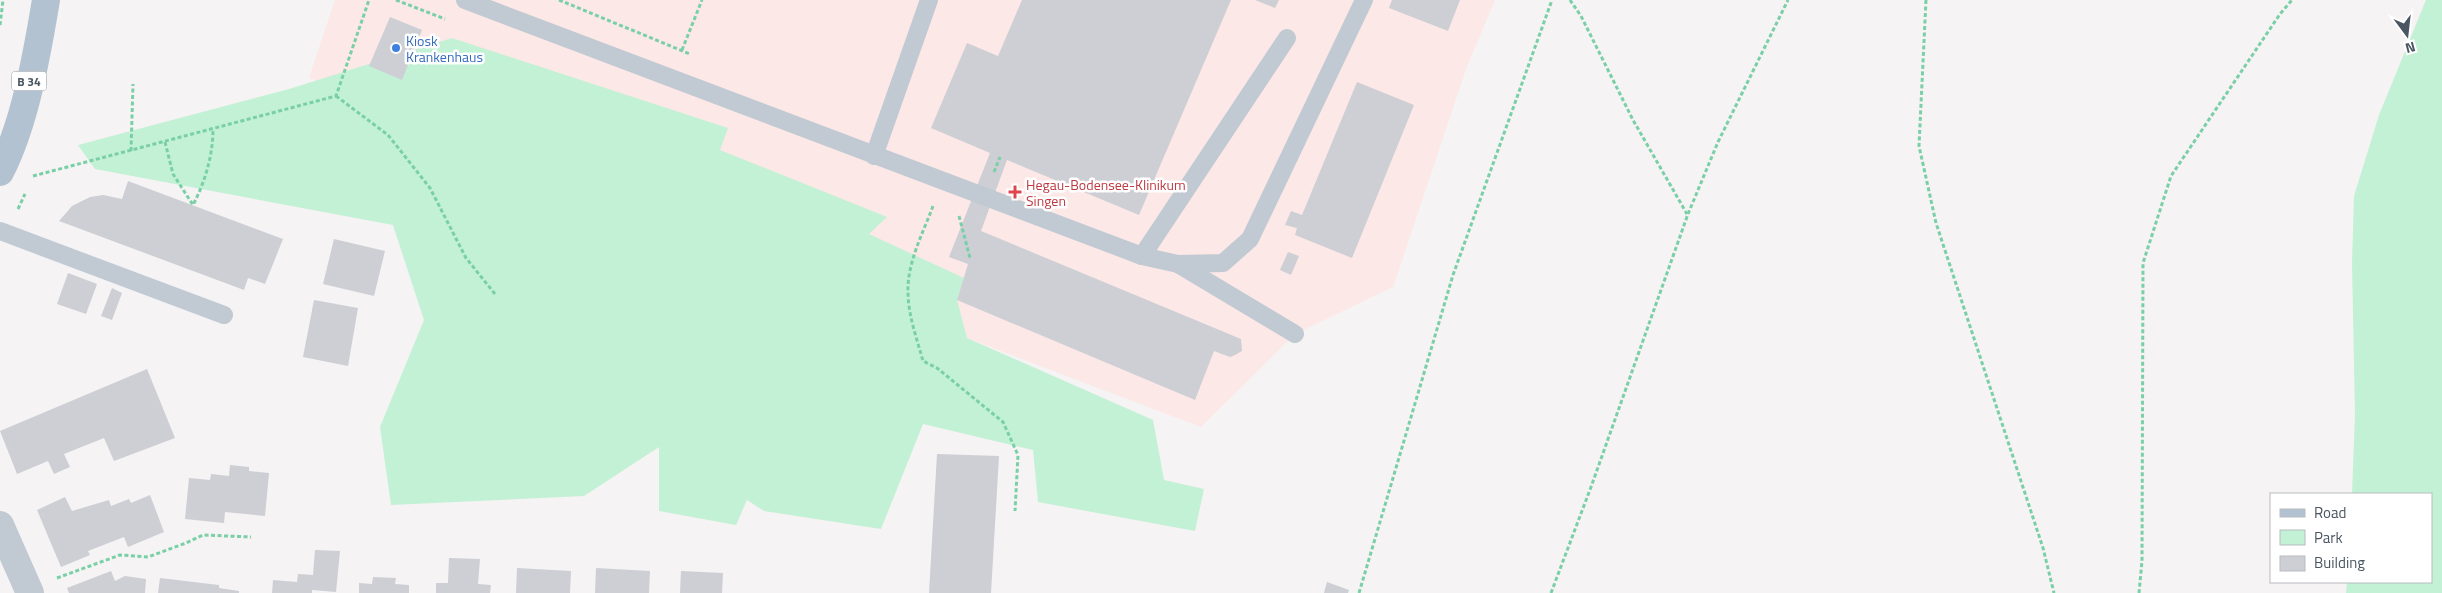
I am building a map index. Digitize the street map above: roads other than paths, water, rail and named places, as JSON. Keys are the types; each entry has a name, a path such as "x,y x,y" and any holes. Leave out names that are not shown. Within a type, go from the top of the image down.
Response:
{"main road":[{"name":"B 34","path":"0,172 6,160 25,100 46,0"}],"street":[{"path":"0,525 30,591"}],"lane":[{"path":"465,0 494,5 671,77 942,182 1142,256 1178,264 1223,263 1250,240 1364,0"},
{"path":"874,156 929,0"},
{"path":"1142,256 1287,38"},
{"path":"0,231 224,315"},
{"path":"1178,264 1295,334"}],"place":[{"name":"Kiosk Krankenhaus","path":"396,48"},
{"name":"Hegau-Bodensee-Klinikum Singen","path":"1015,192"}]}
